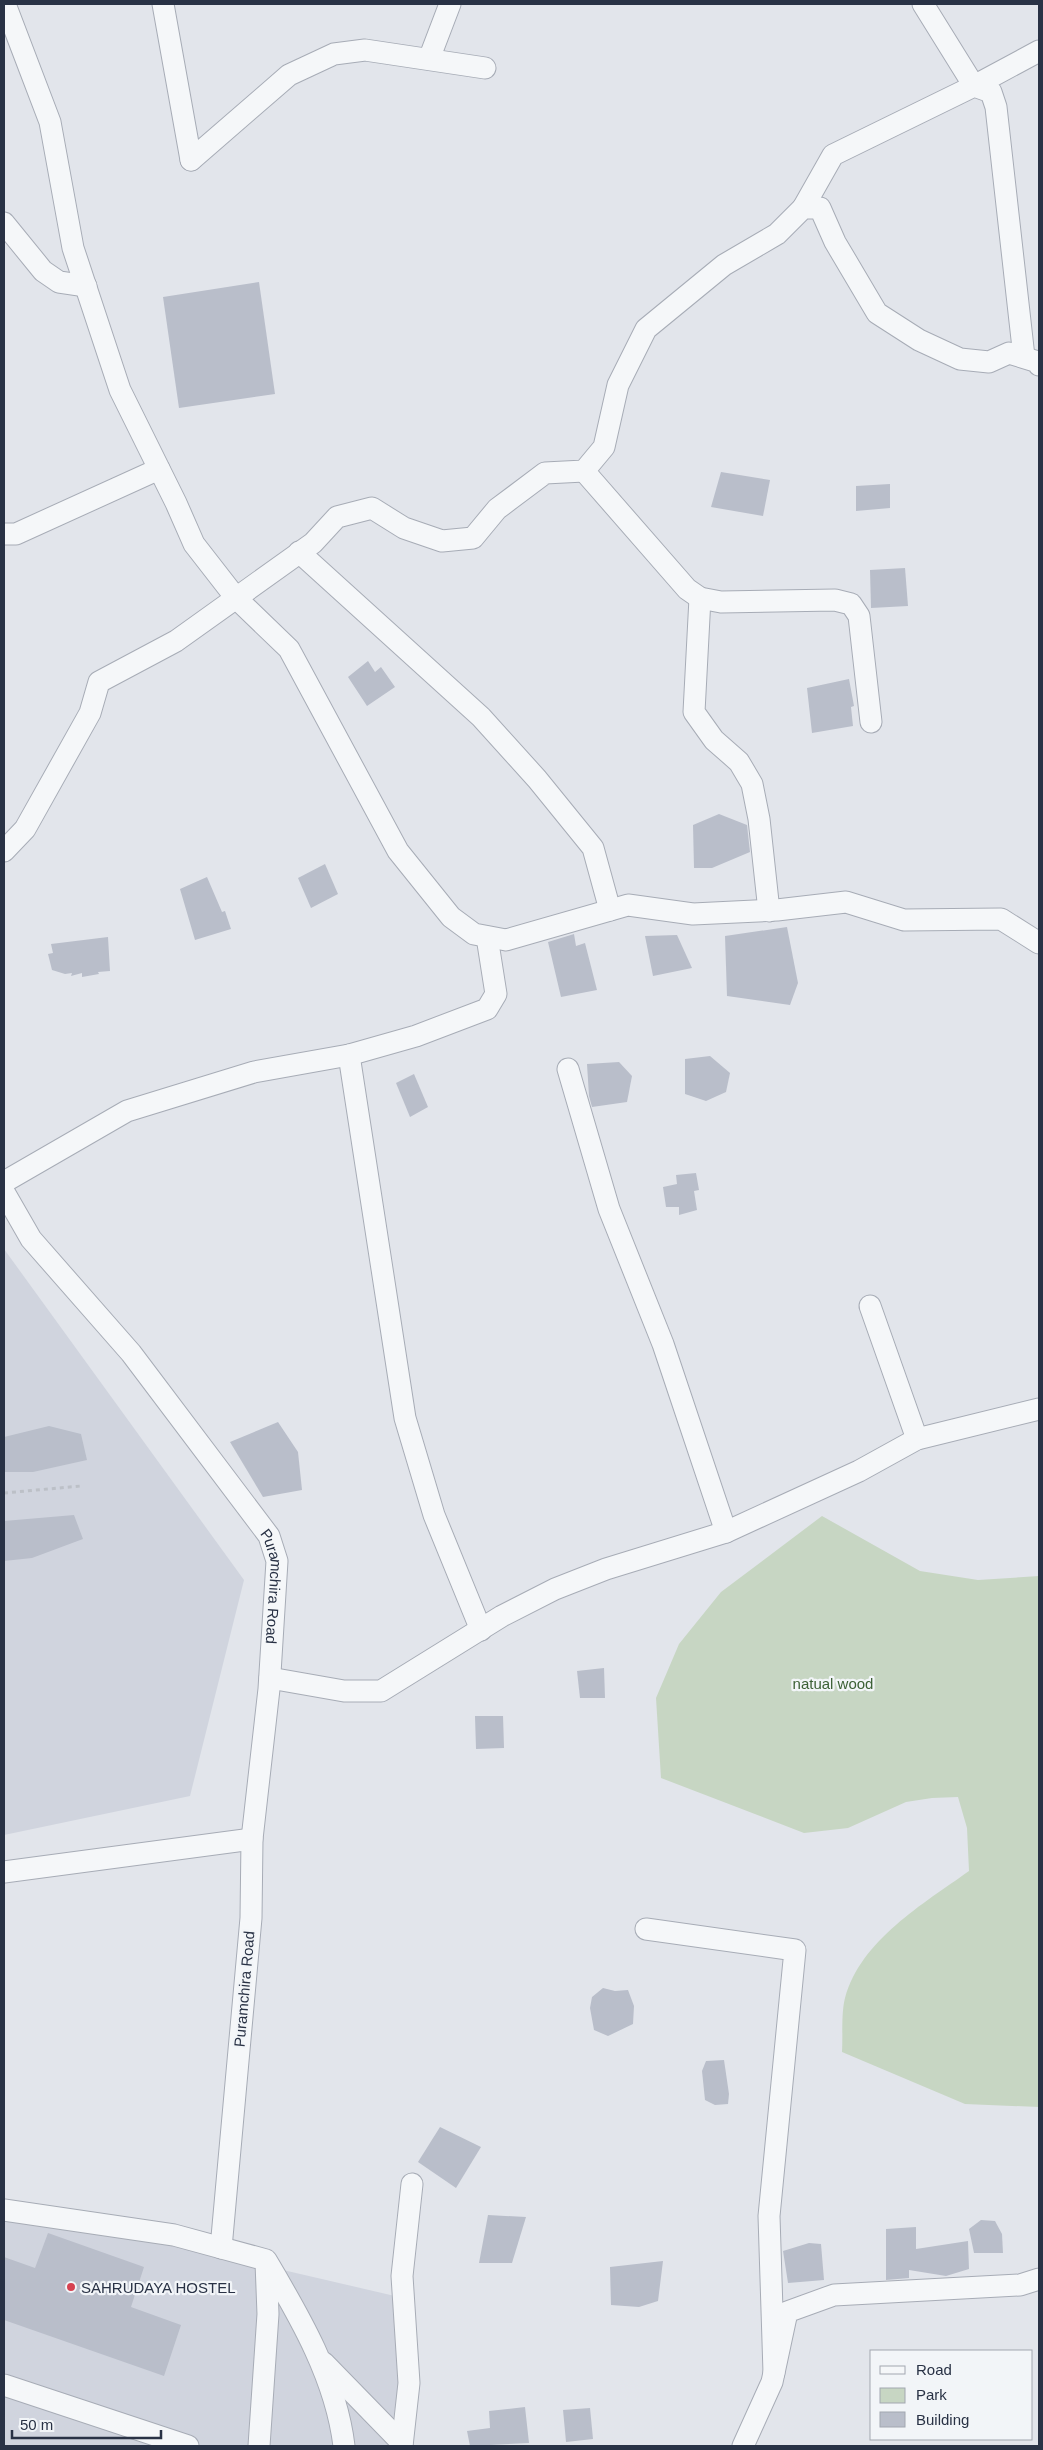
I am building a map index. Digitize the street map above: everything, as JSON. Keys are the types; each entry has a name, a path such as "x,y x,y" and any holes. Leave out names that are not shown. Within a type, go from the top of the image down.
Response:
{"street":[{"path":"5,4 50,122 73,248 120,390 194,544 236,598 289,649 398,851 451,917 474,934 506,940 628,905 693,914 769,911 846,902 904,920 1001,919 1039,943"},
{"path":"163,4 191,160 290,75 334,54 365,50 485,68"},
{"path":"429,59 450,4"},
{"path":"923,4 974,86 991,92 996,107 1031,361"},
{"path":"4,851 25,829 90,713 100,682 176,642 312,543 337,517 372,508 404,528 442,542 473,538 497,509 545,473 584,471 604,447 618,385 646,329 724,265 777,234 803,208 833,155 974,86 1039,51"},
{"path":"803,208 820,208 835,242 877,313 918,340 960,359 989,362 1009,352 1031,361"},
{"path":"4,223 43,270 59,282 86,286"},
{"path":"4,534 16,534 159,469"},
{"path":"584,471 687,589 700,598 721,602 835,600 851,604 859,616 871,722"},
{"path":"299,552 481,718 537,779 593,848 610,910"},
{"path":"700,598 694,712 714,740 738,762 752,784 759,819 769,911"},
{"path":"4,1182 127,1111 254,1072 349,1054 416,1036 487,1009 496,994 487,937"},
{"path":"349,1054 405,1418 434,1515 464,1594 481,1630"},
{"path":"568,1070 606,1200 663,1344 726,1532"},
{"name":"Puramchira Road","path":"4,1192 31,1239 131,1354 269,1536 277,1561 270,1678 252,1839 251,1918 220,2248"},
{"path":"870,1306 917,1439"},
{"path":"270,1678 344,1691 380,1691 481,1630 554,1589 629,1561 726,1532 859,1471 917,1439 1039,1409"},
{"path":"4,1872 252,1839"},
{"path":"646,1929 795,1950 770,2216 774,2373"},
{"path":"402,2445 409,2383 402,2276 412,2184"},
{"path":"4,2210 174,2235 266,2260 302,2322 316,2353 338,2412 344,2446"},
{"path":"259,2446 268,2314 266,2260"},
{"path":"743,2446 772,2382 786,2312 834,2295 1020,2285 1039,2279"},
{"path":"316,2353 402,2445"},
{"path":"4,2384 188,2446"}],"path":[{"path":"4,1493 81,1486"}],"shaded area":[{"path":"4,1249 244,1580 190,1796 4,1835"},
{"path":"4,2205 412,2300 389,2446 4,2446"}],"green space":[{"name":"natual wood","path":"822,1516 920,1571 978,1580 1039,1576 1039,2107 965,2104 842,2052 845,1998 853,1977 865,1958 896,1925 969,1871 967,1828 958,1797 906,1802 848,1828 804,1833 661,1778 656,1698 679,1644 721,1592"}],"building":[{"path":"259,282 275,394 179,408 163,297"},
{"path":"721,472 770,480 763,516 711,507"},
{"path":"890,484 890,508 856,511 856,486"},
{"path":"905,568 908,606 871,608 870,570"},
{"path":"368,661 375,672 381,667 395,687 367,706 348,677"},
{"path":"849,679 854,706 851,707 853,726 812,733 807,688"},
{"path":"719,814 747,825 750,852 712,868 694,868 693,825"},
{"path":"325,864 338,894 311,908 298,878"},
{"path":"207,877 222,912 225,911 231,929 195,940 180,889"},
{"path":"787,927 798,983 790,1005 727,996 725,936"},
{"path":"574,934 576,946 585,943 597,990 561,997 548,942"},
{"path":"677,935 692,968 653,976 645,936"},
{"path":"108,937 110,971 98,972 99,974 82,977 82,973 71,976 72,973 65,974 52,970 48,954 53,953 51,944"},
{"path":"710,1056 730,1073 726,1092 706,1101 685,1094 685,1059"},
{"path":"619,1062 632,1076 627,1102 592,1107 589,1096 587,1064"},
{"path":"414,1074 428,1107 410,1117 396,1083"},
{"path":"696,1173 699,1190 694,1191 697,1210 679,1215 679,1207 666,1207 663,1187 677,1184 676,1175"},
{"path":"278,1422 298,1452 302,1490 263,1497 230,1442"},
{"path":"49,1426 81,1434 87,1460 33,1472 4,1472 4,1437"},
{"path":"74,1515 83,1539 32,1558 4,1561 4,1521"},
{"path":"604,1668 605,1698 580,1698 577,1671"},
{"path":"475,1716 503,1716 504,1748 476,1749"},
{"path":"603,1988 615,1991 628,1990 634,2006 633,2024 608,2036 594,2030 590,2008 592,1997"},
{"path":"724,2060 729,2094 728,2104 715,2105 705,2100 702,2071 706,2061"},
{"path":"440,2127 481,2147 456,2188 418,2162"},
{"path":"488,2215 526,2217 512,2263 479,2263"},
{"path":"981,2220 995,2221 1002,2234 1003,2253 974,2253 969,2229"},
{"path":"916,2227 916,2249 968,2241 969,2269 946,2276 909,2270 909,2278 886,2280 886,2229"},
{"name":"SAHRUDAYA HOSTEL","path":"48,2233 144,2267 131,2307 181,2325 164,2376 4,2320 4,2257 35,2268"},
{"path":"809,2243 821,2244 824,2280 788,2283 783,2251"},
{"path":"663,2261 658,2301 639,2307 611,2305 610,2267"},
{"path":"525,2407 529,2443 470,2446 467,2431 490,2428 489,2411"},
{"path":"590,2408 593,2439 566,2442 563,2410"}],"place":[{"name":"SAHRUDAYA HOSTEL","path":"71,2287"}]}
